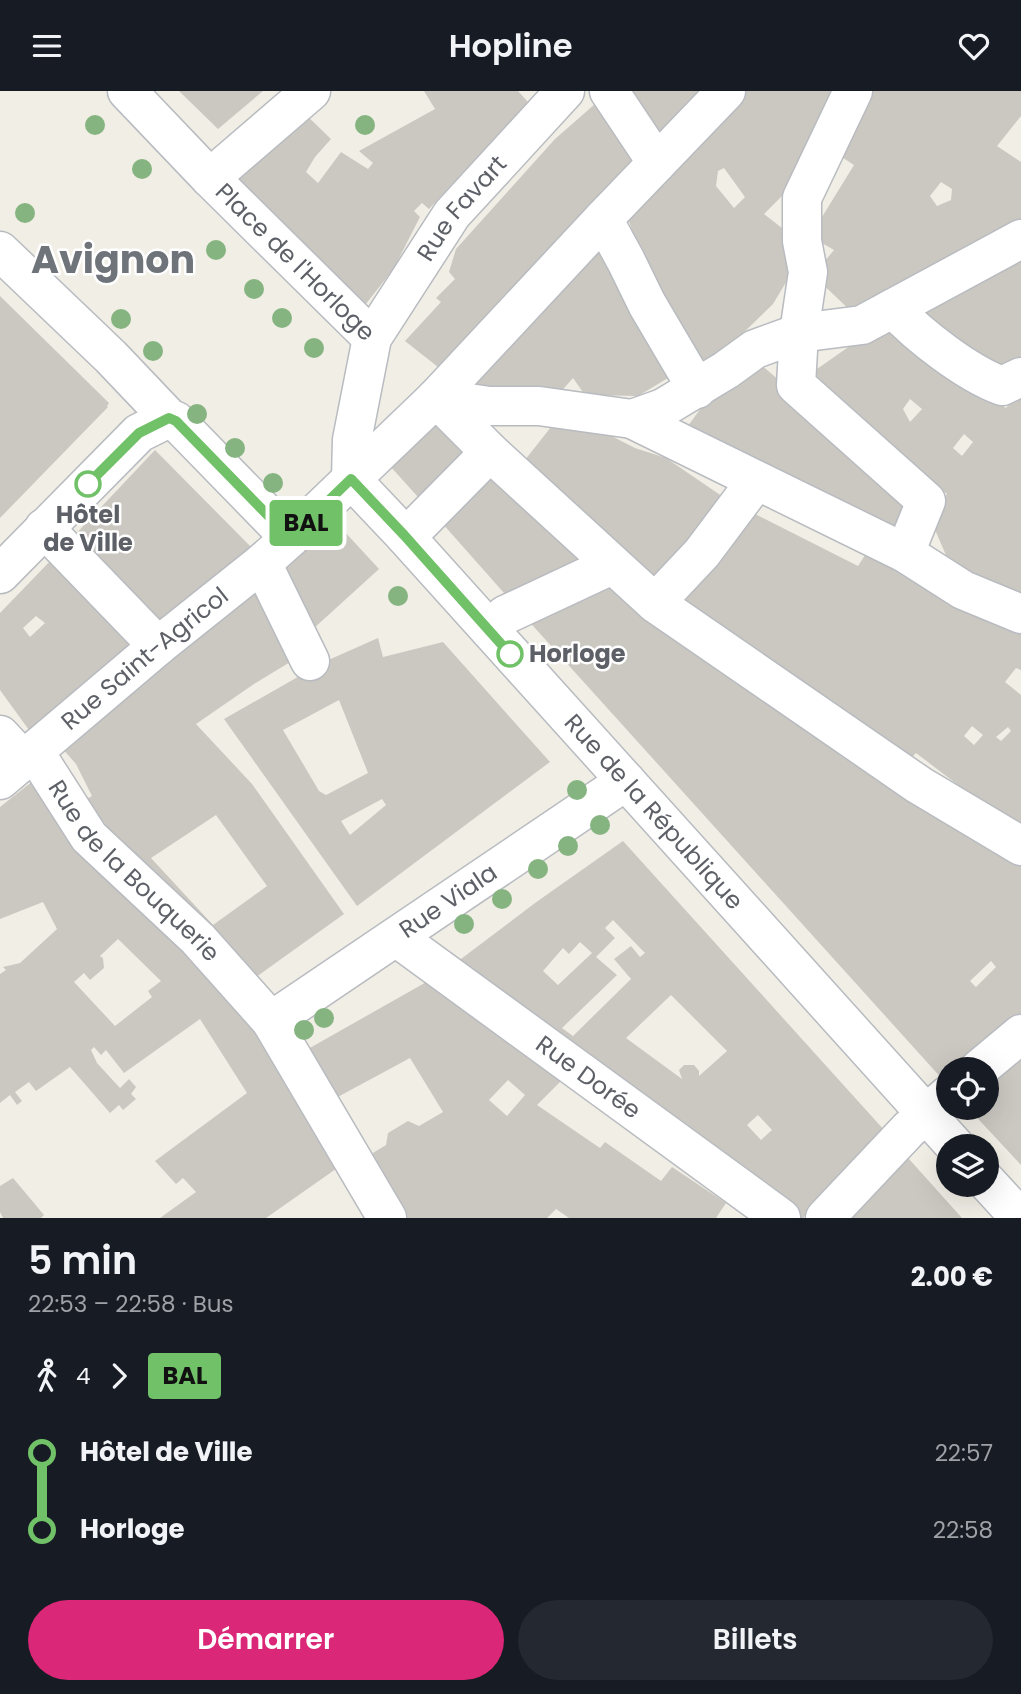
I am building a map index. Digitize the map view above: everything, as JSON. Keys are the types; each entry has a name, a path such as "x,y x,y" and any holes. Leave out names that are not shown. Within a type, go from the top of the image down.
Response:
{"street":[{"name":"Place de l'Horloge","path":"127,91 218,171 372,338 352,440 351,479"},
{"path":"218,171 311,91"},
{"name":"Rue Favart","path":"372,338 452,214 565,91"},
{"path":"609,91 657,163"},
{"path":"0,574 44,528 154,425 176,421 290,538 436,398 726,91"},
{"path":"853,91 802,198 802,240 808,272 799,333 796,385 926,501 905,553"},
{"path":"603,219 647,304 697,389"},
{"path":"632,419 663,408 697,389 755,349 799,333 862,325 1021,239"},
{"path":"0,251 111,357 154,425"},
{"path":"893,308 906,322 980,378 1002,386 1021,377"},
{"path":"436,398 489,406 539,406 632,419 905,553 963,590 1021,614"},
{"path":"436,398 489,451 655,603 919,785 1021,846"},
{"path":"404,535 419,524 489,451"},
{"name":"Rue de la République","path":"351,479 626,781 936,1103"},
{"path":"655,603 702,553 756,481"},
{"path":"44,528 158,646"},
{"name":"Rue Saint-Agricol","path":"0,780 15,746 158,646 290,538"},
{"path":"262,563 310,661"},
{"path":"490,630 505,615 612,565"},
{"name":"Rue de la Bouquerie","path":"15,746 41,762 89,837 198,939 271,1021 387,1218"},
{"name":"Rue Viala","path":"271,1021 626,781"},
{"name":"Rue Dorée","path":"396,937 780,1218"},
{"path":"993,1057 1021,1034"},
{"path":"825,1218 936,1105"},
{"path":"999,1195 1020,1218"}],"building":[{"path":"179,91 263,91 218,129"},
{"path":"424,91 518,91 528,102 429,209 422,203 414,211 420,217 394,268 362,309 229,179 302,111 331,139 306,172 318,183 341,152 368,169 373,163 359,151 435,109"},
{"path":"626,91 702,91 654,139"},
{"path":"744,91 842,91 785,193 764,214 796,239 797,264 773,304 735,341 737,344 691,366 646,270 626,213","holes":["724,168 745,197 734,208 716,186 718,171"]},
{"path":"862,91 1021,91 1021,116 997,146 1021,162 1021,227 855,315 813,275 834,250 815,239 814,230 854,165 837,154","holes":["941,182 952,189 951,200 937,206 930,196"]},
{"path":"603,97 635,146 631,161 438,367 405,341 441,302 436,298 455,279 449,272 456,249 555,139"},
{"path":"597,243 678,372 638,396 585,395 573,378 558,395 484,393 469,379"},
{"path":"1021,254 1021,370 997,372 909,314"},
{"name":"Hôtel de Ville","path":"0,296 109,403 0,518"},
{"path":"887,320 1006,408 1021,389 1021,604 951,567 930,518 947,494 807,376","holes":["910,399 922,409 910,422 903,409","964,434 973,442 962,456 953,448"]},
{"path":"757,361 913,502 892,533 685,430 709,397"},
{"path":"441,418 474,454 427,507 390,466"},
{"path":"555,422 586,423 635,448 666,458 732,503 659,591 521,465"},
{"path":"155,450 253,549 152,628 71,539"},
{"path":"484,465 595,566 512,602 434,514"},
{"path":"745,509 858,566 871,546 1021,629 1021,670 1016,668 1005,682 1021,695 1021,833 916,753 906,764 668,597","holes":["972,726 983,735 974,745 964,736","1008,727 1011,731 1001,741 996,737"]},
{"path":"332,518 379,569 302,639 270,578"},
{"path":"57,554 141,637 29,730 0,690 0,613","holes":["36,616 45,623 30,637 23,628"]},
{"path":"607,577 1021,861 1021,1018 974,1057 936,1057 936,1072 525,617","holes":["991,961 996,967 976,987 970,981"]},
{"path":"267,578 300,656 196,724 252,784 344,914 252,980 83,801 92,796 76,764 61,747","holes":["216,815 267,886 213,925 151,858"]},
{"path":"378,638 383,657 443,642 550,762 357,906 224,719 324,662","holes":["339,700 368,773 326,795 319,791 283,730","382,799 386,805 350,835 341,821"]},
{"path":"38,777 234,991 343,1164 266,1218 160,1218 196,1192 183,1178 176,1184 155,1161 247,1093 200,1019 124,1073 106,1050 101,1055 94,1047 91,1050 97,1063 120,1088 129,1079 136,1087 131,1094 136,1099 123,1110 119,1105 110,1113 70,1067 36,1091 29,1082 15,1092 22,1101 17,1105 10,1095 0,1103 0,974 6,970 3,967 20,963 57,929 43,902 0,919 0,807","holes":["118,939 161,981 148,991 152,997 115,1026 74,982 84,973 90,980 104,968 103,958 100,956"]},
{"path":"623,841 885,1131 803,1218 789,1218 457,962","holes":["613,920 645,953 640,957 631,946 614,959 631,979 573,1036 562,1028 617,975 596,957 615,938 605,928","580,942 592,953 558,985 543,971 563,948 569,954","671,995 727,1051 699,1076 694,1065 684,1065 679,1070 682,1079 626,1038","758,1115 772,1130 761,1140 747,1125"]},
{"path":"437,976 564,1078 537,1105 600,1148 605,1142 661,1181 672,1167 726,1203 716,1218 569,1218 556,1209 547,1218 392,1218 363,1159 386,1145 388,1133 408,1121 419,1126 443,1112 410,1058 334,1099 308,1049","holes":["508,1080 525,1095 507,1116 489,1100"]},
{"path":"1021,1052 1021,1165 999,1141 999,1134 992,1134 979,1120 999,1120 999,1070"},
{"path":"900,1149 936,1189 936,1197 943,1197 962,1218 835,1218"},
{"path":"13,1178 44,1215 41,1218 3,1218 0,1212 0,1186"}],"bus line":[{"name":"BAL","path":"88,484 139,433 169,418 176,421 290,538 351,479 510,654"}],"place":[{"name":"Hôtel de Ville","path":"88,484"},
{"name":"Horloge","path":"510,654"}],"district":[{"name":"Avignon","path":"113,260"}]}
